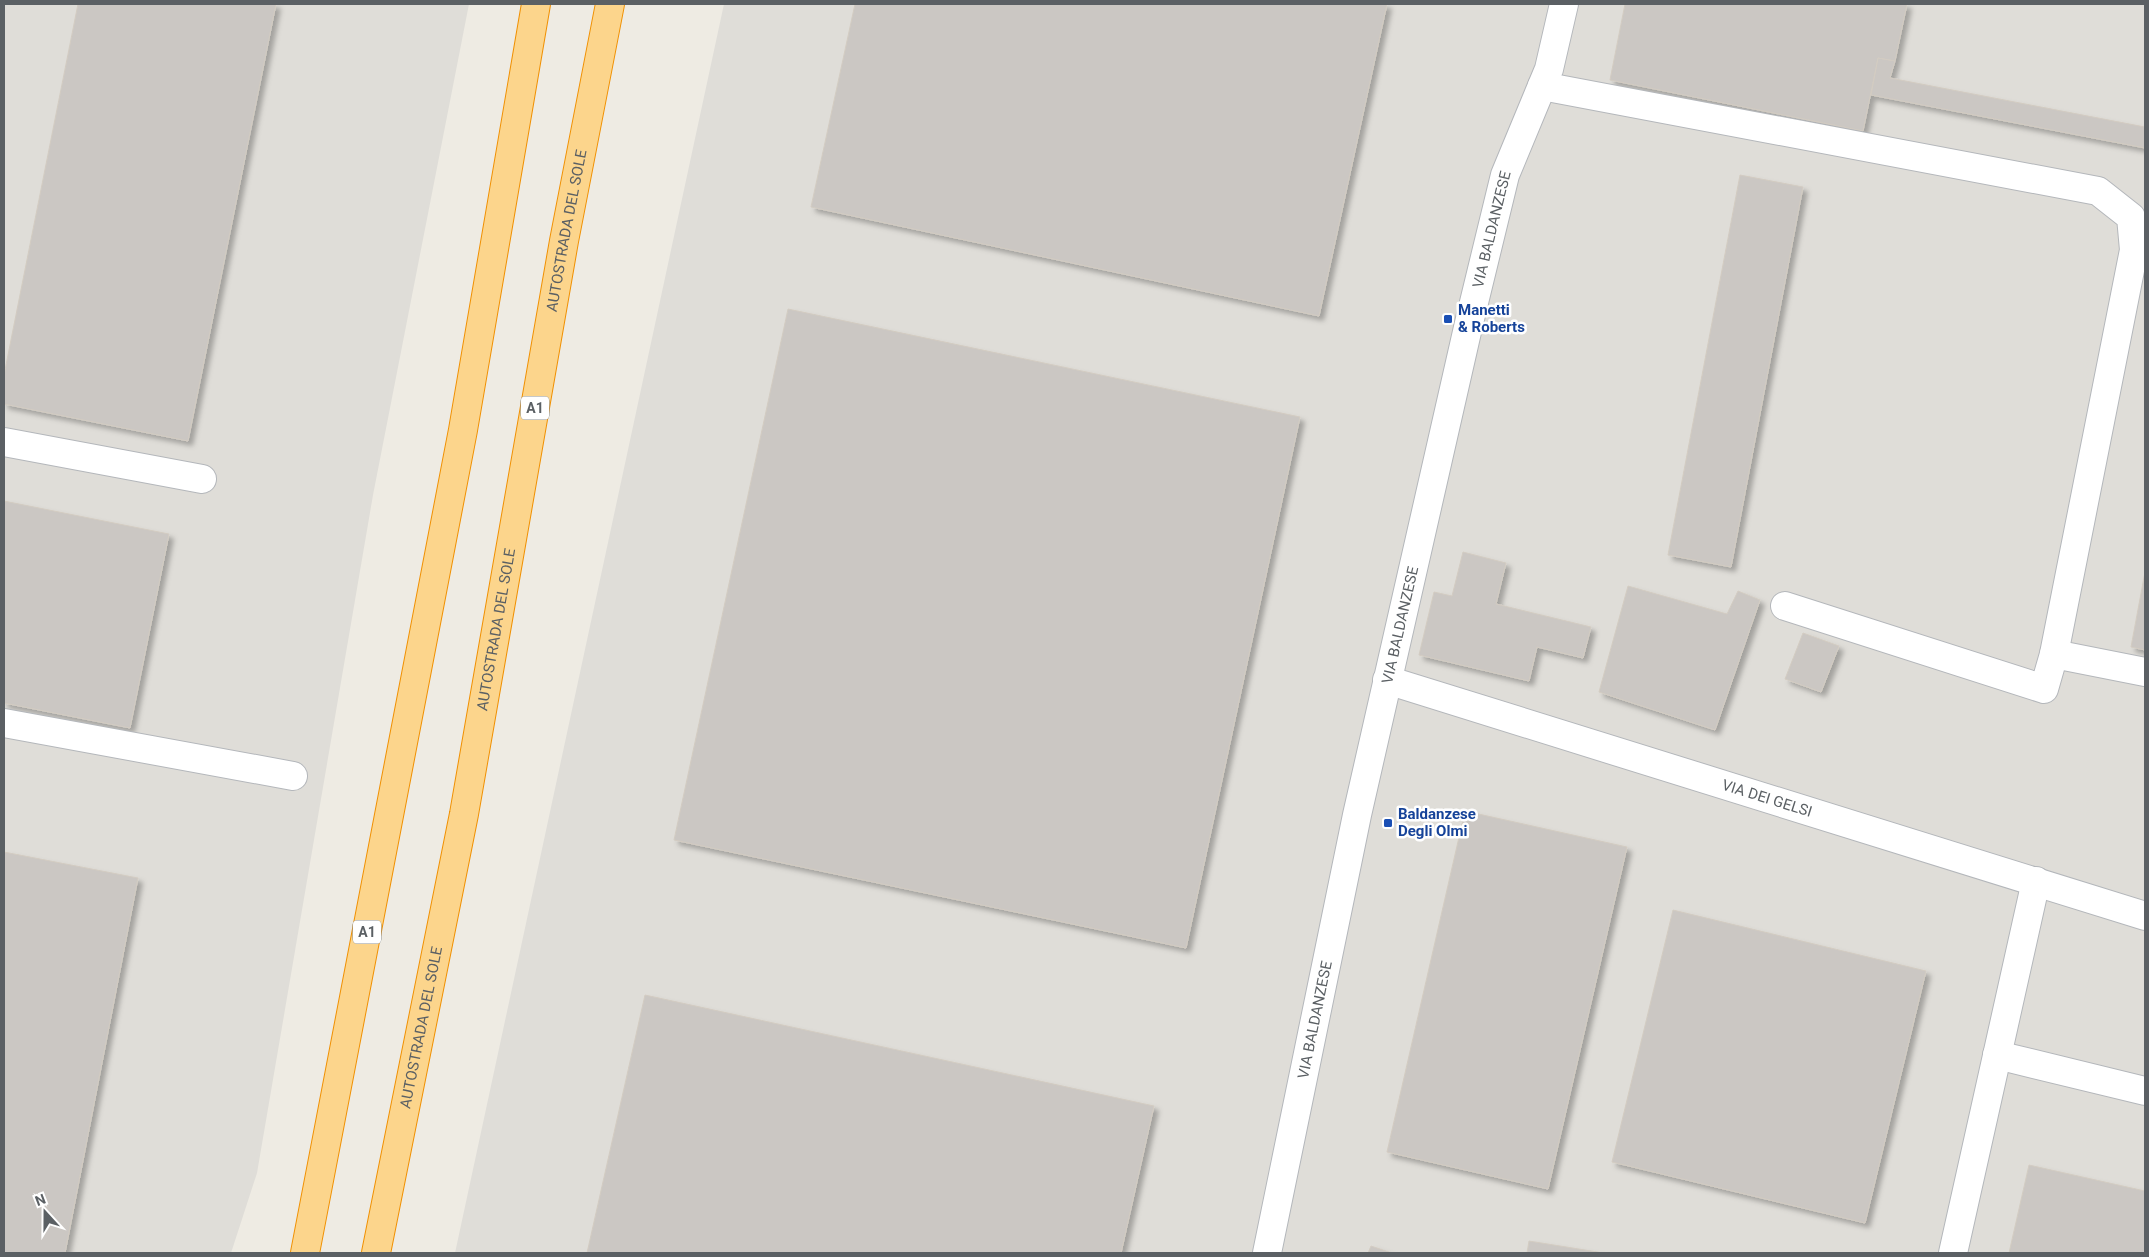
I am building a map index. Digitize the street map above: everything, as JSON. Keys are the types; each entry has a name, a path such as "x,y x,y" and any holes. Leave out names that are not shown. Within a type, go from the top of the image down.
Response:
{"highway":[{"name":"A1","path":"305,1253 461,439 536,4"},
{"name":"AUTOSTRADA DEL SOLE","path":"376,1253 464,814 562,251 610,4"},
{"path":"286,1253 316,1194"}],"street":[{"name":"VIA BALDANZESE","path":"1267,1253 1387,680 1505,175 1549,69 1564,4"},
{"path":"1542,86 2098,191 2131,217 2134,250 2054,654 2044,689 1785,606"},
{"path":"4,442 202,479"},
{"path":"2054,654 2145,672"},
{"name":"VIA DEI GELSI","path":"1387,680 2145,916"},
{"path":"4,723 293,776"},
{"path":"1952,1253 2036,881"},
{"path":"1997,1055 2145,1091"}],"shaded area":[{"path":"4,4 469,4 373,495 257,1173 231,1253 4,1253"},
{"path":"724,4 2145,4 2145,1253 455,1253"}],"building":[{"path":"78,4 276,4 188,441 4,404 4,375"},
{"path":"855,4 1387,4 1319,316 811,207"},
{"path":"1625,4 1907,4 1895,61 1878,58 1863,131 1610,80"},
{"path":"1878,58 1895,61 1890,78 2145,127 2145,148 1871,95"},
{"path":"1740,175 1803,187 1731,567 1668,555"},
{"path":"788,309 1300,417 1186,948 674,840"},
{"path":"4,501 169,534 130,728 4,703"},
{"path":"1463,552 1506,563 1496,604 1591,627 1583,658 1537,647 1529,681 1419,655 1434,592 1452,596"},
{"path":"2145,572 2145,650 2131,647"},
{"path":"1628,586 1727,614 1738,591 1760,600 1715,730 1599,692"},
{"path":"1803,633 1839,646 1821,692 1785,679"},
{"path":"1465,811 1627,847 1548,1189 1387,1152"},
{"path":"4,852 138,878 65,1253 4,1253"},
{"path":"1673,910 1926,971 1865,1223 1612,1162"},
{"path":"645,995 1154,1106 1121,1253 587,1253"},
{"path":"2029,1165 2145,1191 2145,1253 2009,1253"},
{"path":"1529,1241 1604,1253 1527,1253"},
{"path":"1371,1246 1392,1253 1368,1253"}],"place":[{"name":"Manetti & Roberts","path":"1448,319"},
{"name":"Baldanzese Degli Olmi","path":"1388,823"}]}
